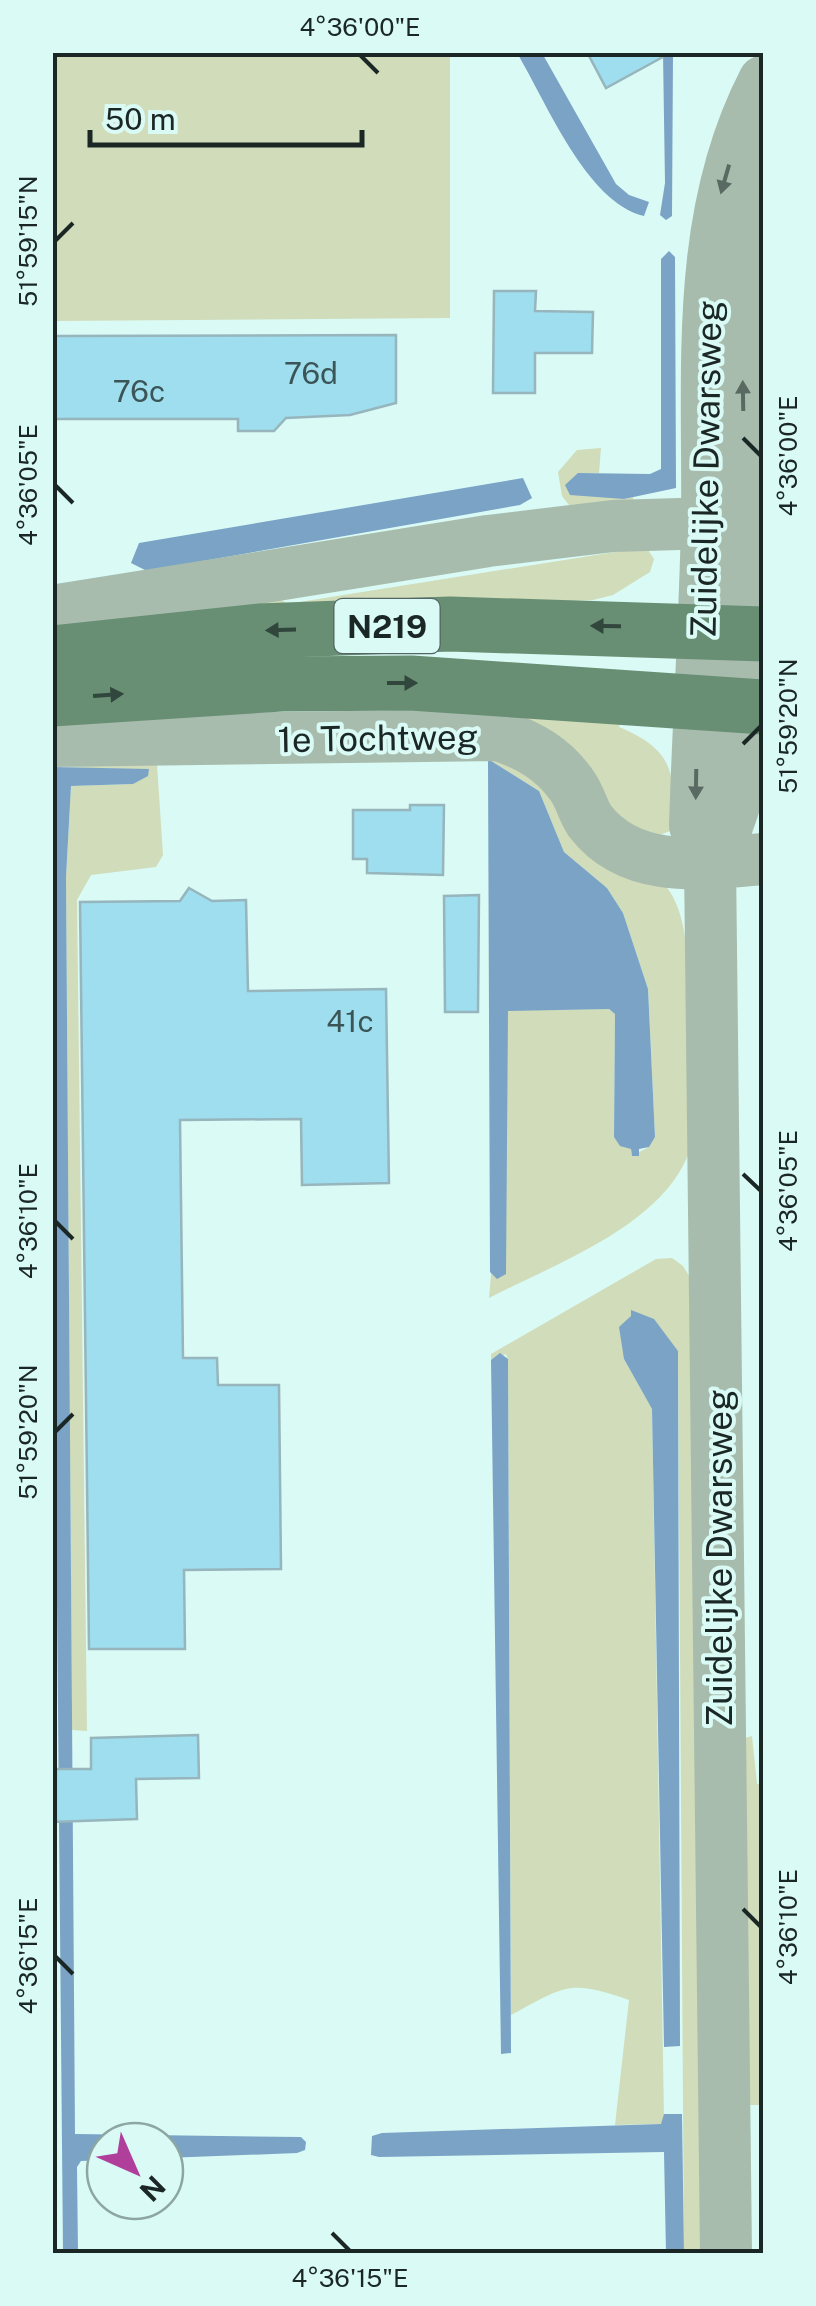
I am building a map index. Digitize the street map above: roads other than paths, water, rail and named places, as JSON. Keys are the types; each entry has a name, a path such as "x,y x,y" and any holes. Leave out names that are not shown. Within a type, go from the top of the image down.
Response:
{"main road":[{"name":"N219","path":"52,653 278,630 450,624 739,632"},
{"name":"1e Tochtweg","path":"52,698 281,684 410,683 698,702"},
{"name":"N219","path":"698,702 758,707"}],"street":[{"name":"Zuidelijke Dwarsweg","path":"740,279 720,196 764,82"},
{"name":"Zuidelijke Dwarsweg","path":"710,862 726,834 758,707 739,632 726,522 740,279 764,181"},
{"path":"52,611 488,542 613,526 726,522"},
{"name":"Zuidelijke Dwarsweg","path":"726,2254 710,862 695,826 698,702 739,632"},
{"name":"1e Tochtweg","path":"52,741 498,735 528,745 560,770 590,821 626,852 655,862 764,859"}],"water":[{"path":"517,53 542,53 616,184 629,195 649,202 644,216 623,207 586,171"},
{"path":"663,53 673,53 672,216 666,220 660,215 665,183"},
{"path":"669,251 675,257 676,488 624,499 570,495 565,485 578,473 650,474 661,469 661,259"},
{"path":"523,478 532,498 520,505 147,571 131,563 139,543"},
{"path":"488,759 539,791 564,852 607,888 623,913 648,989 655,1137 649,1147 639,1149 639,1156 632,1156 631,1149 620,1146 614,1137 615,1014 609,1009 508,1011 506,1274 497,1279 490,1272"},
{"path":"53,767 149,769 148,776 133,784 71,786 66,877 75,2134 85,2134 85,2161 77,2167 78,2254 63,2253 52,1060 57,1059"},
{"path":"631,1310 654,1319 678,1351 680,2046 664,2047 652,1409 624,1359 619,1327 631,1316"},
{"path":"500,1353 508,1359 511,2053 501,2054 491,1360"},
{"path":"664,2114 682,2114 684,2253 666,2253 664,2152 371,2155 372,2136 382,2133 661,2124"},
{"path":"185,2135 301,2137 306,2142 305,2150 185,2157"}]}
